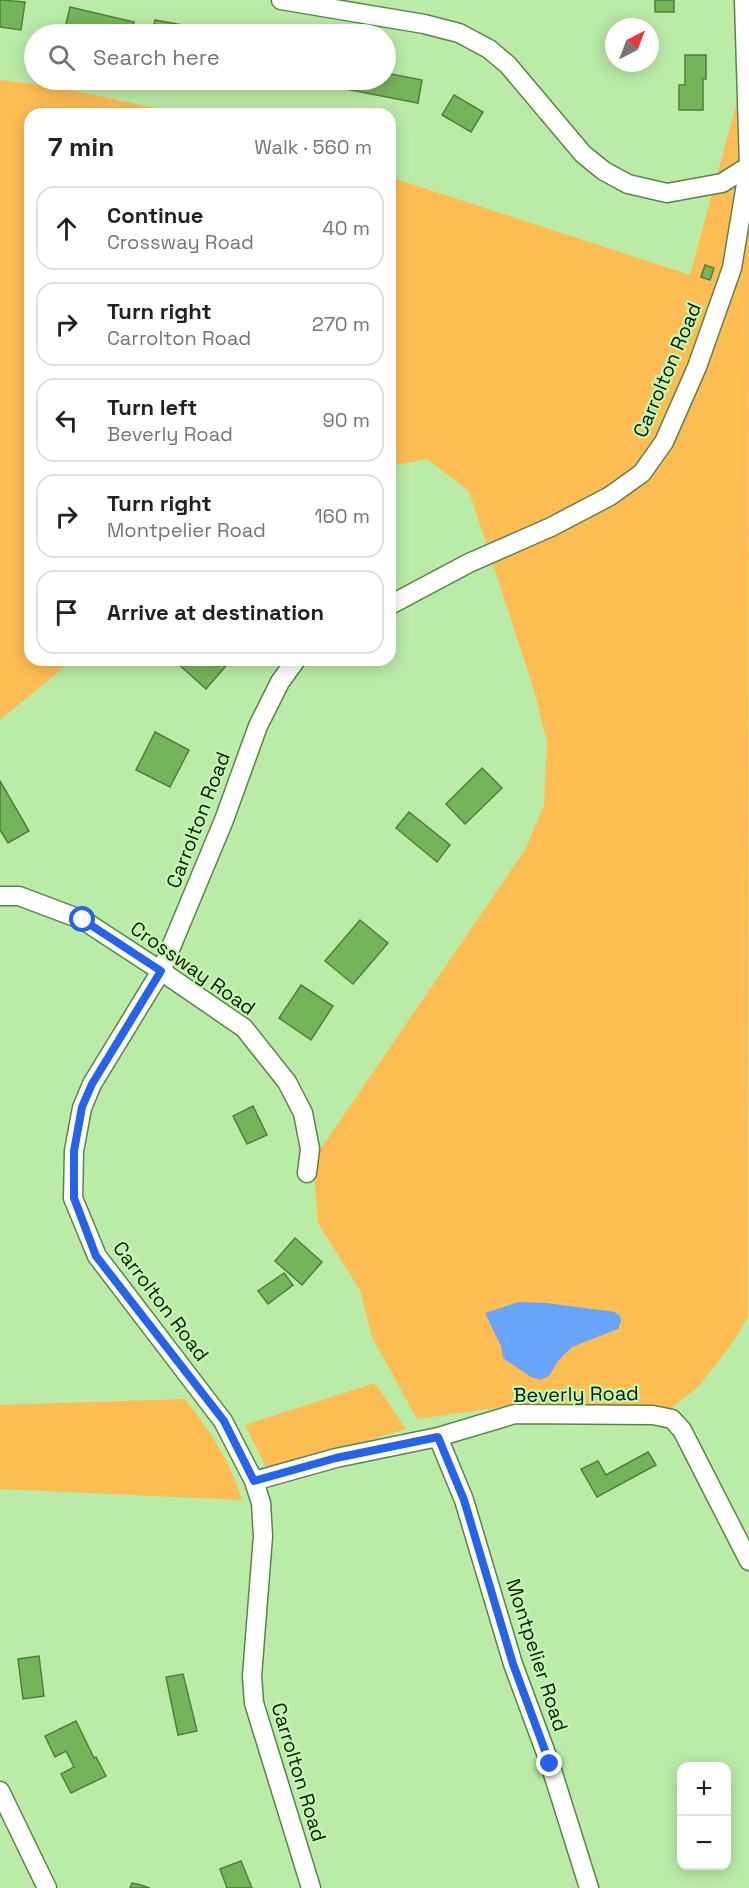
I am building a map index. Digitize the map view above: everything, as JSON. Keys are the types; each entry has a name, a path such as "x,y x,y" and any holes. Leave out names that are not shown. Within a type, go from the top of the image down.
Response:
{"street":[{"path":"281,0 424,24 459,33 489,49 508,66 583,154 604,171 628,184 667,193 722,183 749,166"},
{"name":"Carrolton Road","path":"396,602 469,563 551,527 610,496 642,473 664,442 698,367 729,278 749,166 744,0"},
{"name":"Carrolton Road","path":"292,666 280,682 258,726 224,820 161,971 92,1084 82,1107 74,1151 74,1198 96,1256 224,1421 254,1481 261,1503 263,1536 252,1676 254,1703 311,1888"},
{"name":"Crossway Road","path":"0,896 19,896 83,920 244,1028 287,1082 303,1113 310,1149 307,1173"},
{"name":"Beverly Road","path":"254,1481 336,1458 438,1437 515,1414 653,1415 672,1419 681,1430 749,1561"},
{"name":"Montpelier Road","path":"438,1437 464,1500 513,1664 550,1764 589,1888"},
{"path":"0,1791 47,1888"}],"shaded area":[{"path":"749,57 748,1317 731,1345 699,1386 669,1410 510,1406 417,1419 372,1337 360,1290 318,1223 313,1160 525,850 544,805 547,742 533,687 469,491 427,459 396,465 396,179 690,275"},
{"path":"0,80 24,83 24,90 70,90 156,108 24,108 24,666 66,666 0,720"},
{"path":"375,1383 406,1429 268,1471 245,1425"},
{"path":"185,1399 218,1447 232,1473 242,1500 0,1489 0,1405"}],"water":[{"path":"519,1302 546,1303 615,1312 620,1316 621,1321 618,1329 572,1347 558,1361 549,1376 540,1380 531,1377 503,1358 501,1346 485,1313"}],"building":[{"path":"0,0 25,2 21,30 0,27"},
{"path":"655,0 674,0 674,12 655,12"},
{"path":"70,7 134,22 134,24 66,24"},
{"path":"155,20 178,24 154,24"},
{"path":"685,55 706,55 703,110 679,110 679,85 685,85"},
{"path":"396,75 422,80 418,103 350,90 396,90"},
{"path":"454,95 483,112 471,132 442,115"},
{"path":"705,265 714,268 710,280 701,277"},
{"path":"180,666 226,666 206,689"},
{"path":"155,732 189,750 170,787 136,770"},
{"path":"482,768 502,788 465,824 446,804"},
{"path":"0,781 29,831 8,843 0,830"},
{"path":"409,812 450,845 437,862 396,828"},
{"path":"360,920 388,943 353,984 325,961"},
{"path":"301,985 333,1006 311,1040 279,1018"},
{"path":"253,1106 267,1135 247,1144 233,1116"},
{"path":"295,1238 322,1262 302,1285 275,1261"},
{"path":"284,1273 293,1285 268,1304 258,1291"},
{"path":"648,1452 656,1465 597,1497 581,1469 598,1461 606,1475"},
{"path":"39,1656 44,1696 23,1699 18,1659"},
{"path":"183,1674 197,1731 178,1735 166,1677"},
{"path":"76,1721 94,1758 96,1757 106,1776 71,1793 61,1774 74,1767 66,1751 55,1757 45,1736"},
{"path":"241,1861 252,1888 227,1888 220,1869"},
{"path":"132,1883 141,1885 150,1888 130,1888"}],"route":[{"path":"83,920 161,971 92,1084 82,1107 74,1151 74,1198 96,1256 224,1421 254,1481 336,1458 438,1437 464,1500 513,1664 550,1764"}]}
